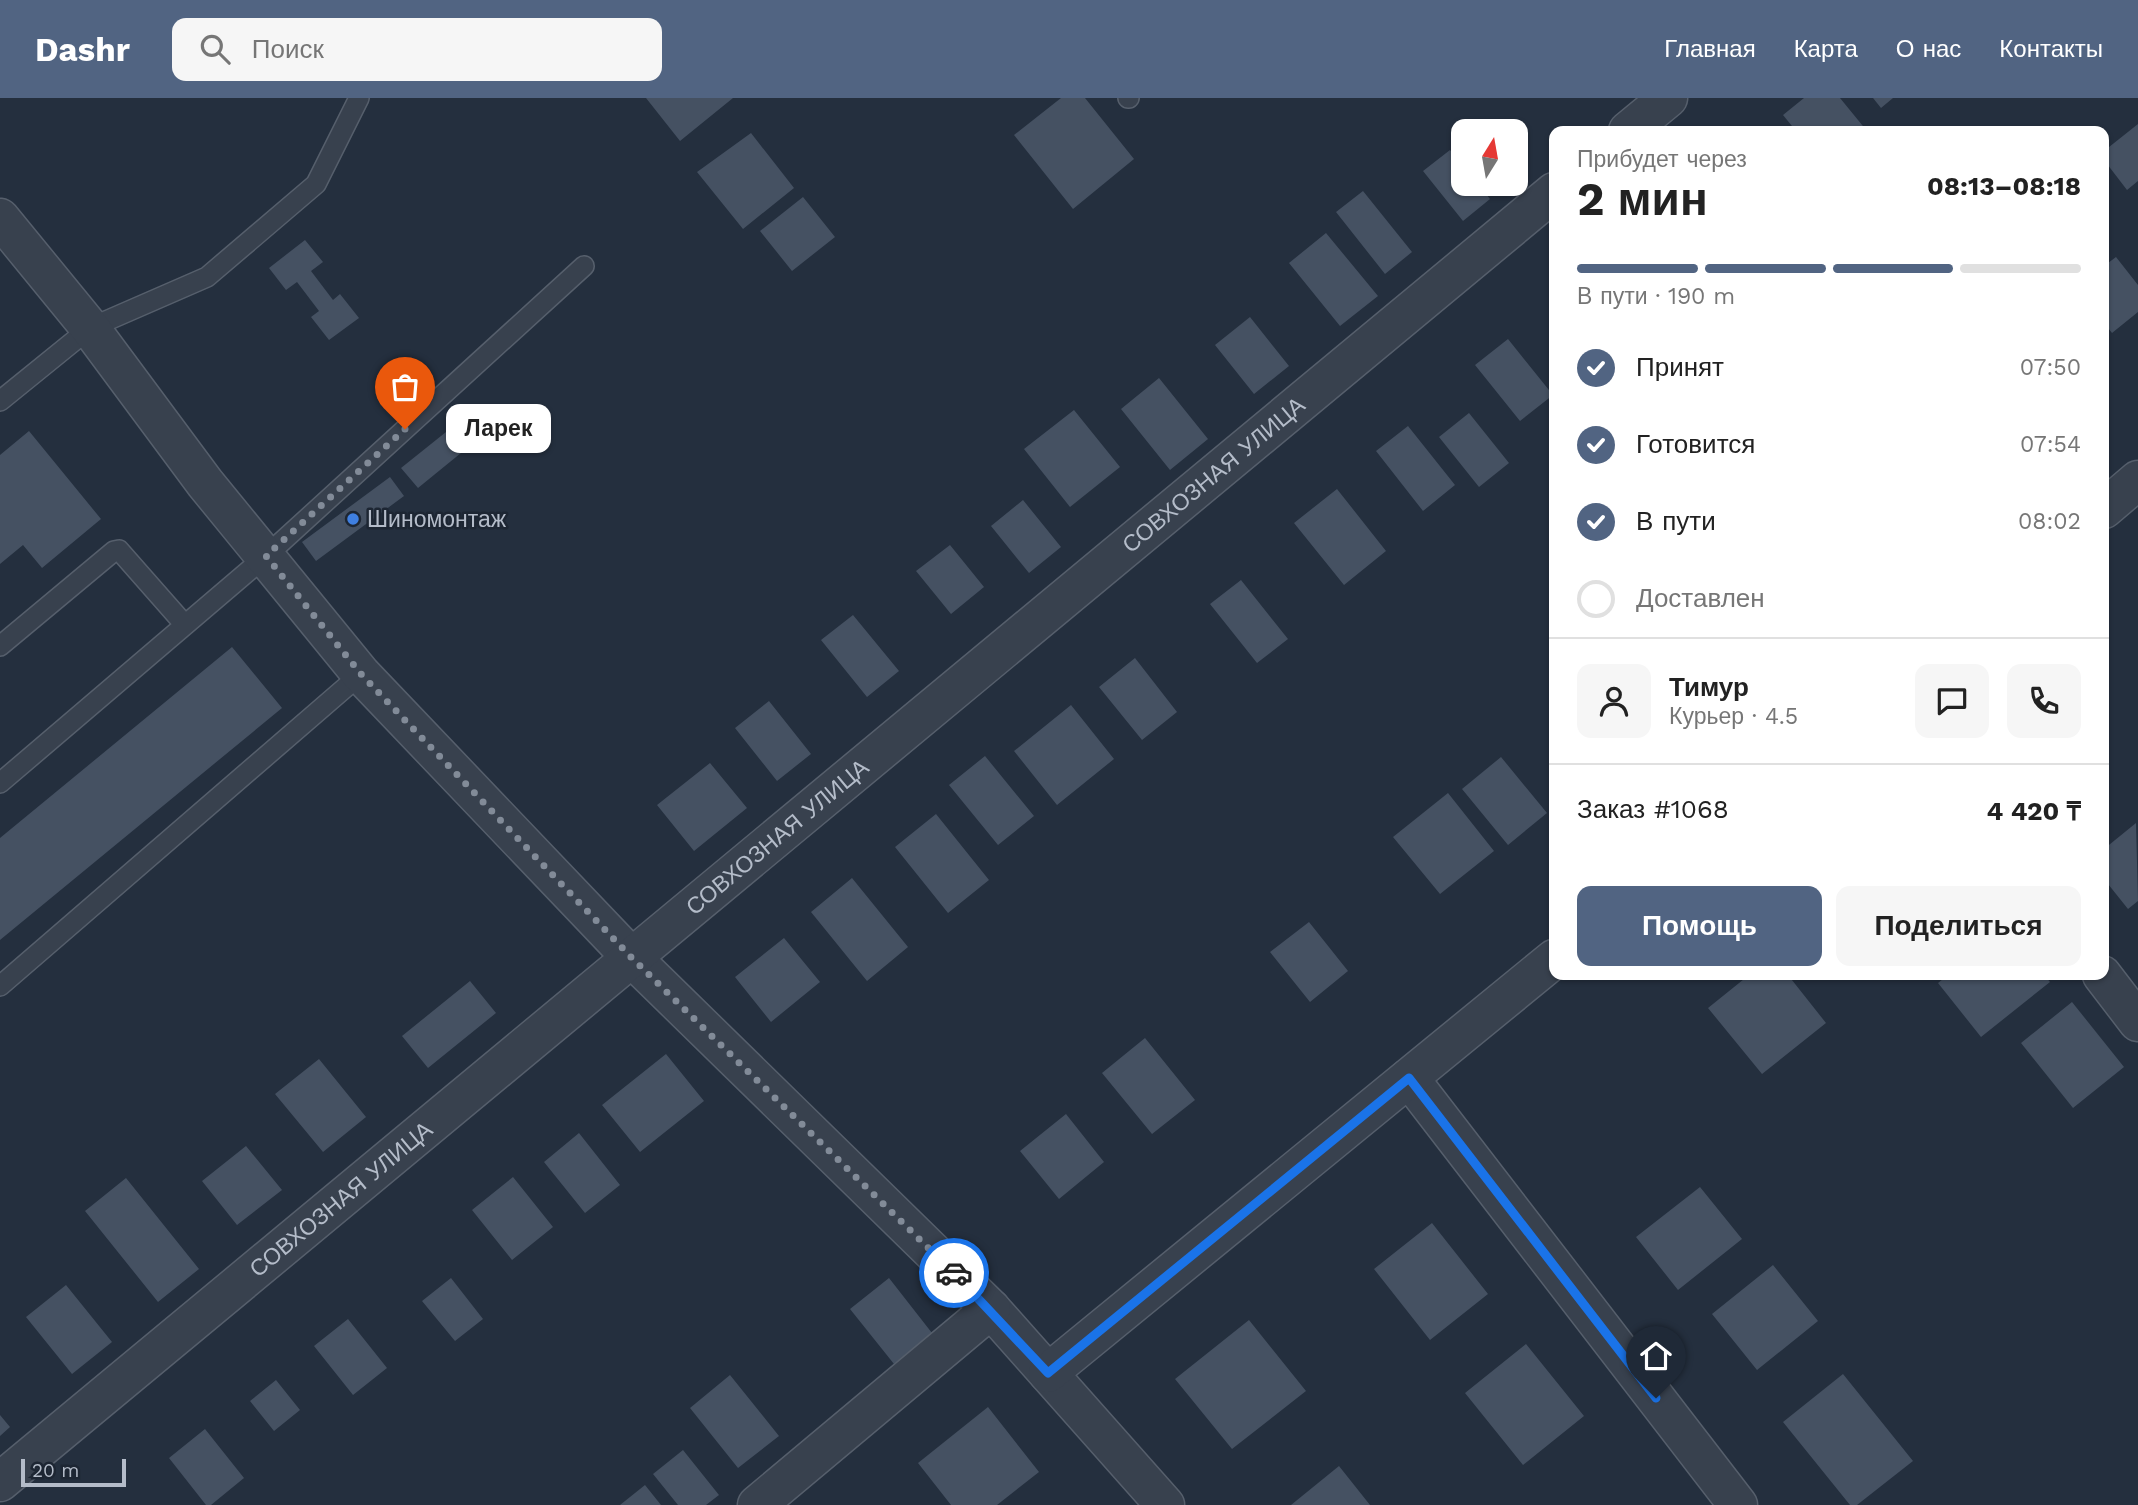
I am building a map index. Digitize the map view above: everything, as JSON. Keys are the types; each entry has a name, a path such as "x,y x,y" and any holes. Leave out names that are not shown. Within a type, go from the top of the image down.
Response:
{"street":[{"path":"1634,126 1668,98"},
{"name":"СОВХОЗНАЯ УЛИЦА","path":"0,1482 1549,196"},
{"path":"0,218 90,328 205,483 361,674 631,957 991,1309 1165,1505"},
{"path":"2109,505 2138,481"},
{"path":"1048,1373 1549,963"},
{"path":"2106,980 2138,1022"},
{"path":"1409,1078 1738,1505"},
{"path":"757,1505 991,1309"}],"lane":[{"path":"0,401 90,328 207,277 316,184 359,98"},
{"path":"0,783 266,556 584,266"},
{"path":"0,646 114,551 119,550 185,625"},
{"path":"0,986 361,674"}],"building":[{"path":"646,98 733,98 680,141"},
{"path":"1061,98 1085,98 1134,159 1073,209 1014,135"},
{"path":"1804,98 1840,98 1863,126 1792,126 1783,115"},
{"path":"1873,98 1893,98 1881,108"},
{"path":"2138,124 2138,181 2127,190 2109,167 2109,147"},
{"path":"751,133 794,188 743,229 697,172"},
{"path":"1450,150 1451,196 1488,196 1490,199 1463,221 1423,171"},
{"path":"1363,191 1412,252 1385,274 1336,212"},
{"path":"803,197 835,237 792,271 760,231"},
{"path":"1326,233 1378,296 1340,326 1289,263"},
{"path":"305,240 323,262 311,271 333,300 340,294 359,318 329,340 311,317 319,311 297,282 286,290 269,268"},
{"path":"2116,257 2138,285 2138,312 2112,333 2109,329 2109,262"},
{"path":"1250,317 1289,366 1254,394 1215,345"},
{"path":"1508,339 1549,390 1549,398 1520,421 1475,365"},
{"path":"1159,378 1208,439 1170,470 1121,409"},
{"path":"1074,410 1120,467 1070,507 1024,449"},
{"path":"1469,413 1509,463 1479,487 1439,437"},
{"path":"456,424 472,444 418,488 401,468"},
{"path":"1408,426 1455,485 1423,511 1376,451"},
{"path":"29,431 101,519 42,568 23,545 0,564 0,455"},
{"name":"Шиномонтаж","path":"390,477 404,496 316,561 302,542"},
{"path":"1337,489 1386,551 1344,585 1294,523"},
{"path":"1023,500 1061,547 1029,573 991,526"},
{"path":"950,545 984,587 951,614 916,571"},
{"path":"1241,580 1288,639 1257,663 1210,604"},
{"path":"853,615 899,671 867,697 821,640"},
{"path":"232,647 282,708 0,940 0,838"},
{"path":"1135,658 1177,712 1142,740 1099,687"},
{"path":"769,701 811,754 777,781 735,728"},
{"path":"1071,705 1114,759 1057,805 1014,751"},
{"path":"985,756 1034,816 998,845 949,785"},
{"path":"1501,757 1547,813 1508,845 1462,789"},
{"path":"710,763 747,808 694,851 657,805"},
{"path":"1448,793 1494,851 1440,894 1393,837"},
{"path":"936,814 989,880 948,913 895,847"},
{"path":"2136,823 2138,901 2128,909 2109,885 2109,845"},
{"path":"852,878 908,947 867,981 811,912"},
{"path":"1309,922 1348,971 1310,1002 1270,952"},
{"path":"784,938 820,982 771,1022 735,977"},
{"path":"1743,980 1792,980 1826,1023 1762,1074 1708,1008"},
{"path":"1942,980 2050,982 1981,1037 1938,983"},
{"path":"470,981 496,1013 428,1068 402,1036"},
{"path":"2072,1002 2124,1067 2073,1108 2021,1043"},
{"path":"1145,1038 1195,1100 1152,1134 1102,1073"},
{"path":"666,1054 704,1101 640,1152 602,1105"},
{"path":"319,1059 366,1117 323,1152 275,1094"},
{"path":"1066,1114 1104,1162 1059,1199 1020,1151"},
{"path":"579,1133 620,1185 585,1213 544,1162"},
{"path":"246,1146 282,1190 237,1225 202,1181"},
{"path":"513,1177 553,1227 512,1260 472,1210"},
{"path":"126,1178 199,1269 158,1302 85,1211"},
{"path":"1700,1187 1742,1239 1678,1290 1636,1237"},
{"path":"1432,1223 1488,1294 1430,1340 1374,1269"},
{"path":"1773,1265 1818,1321 1757,1370 1712,1314"},
{"path":"451,1278 483,1319 455,1341 422,1301"},
{"path":"889,1278 932,1333 894,1364 850,1309"},
{"path":"66,1285 112,1342 72,1374 26,1317"},
{"path":"348,1319 387,1368 353,1395 314,1346"},
{"path":"1249,1320 1306,1391 1232,1449 1175,1379"},
{"path":"1526,1344 1584,1416 1523,1465 1465,1393"},
{"path":"1843,1374 1913,1461 1857,1505 1850,1505 1783,1422"},
{"path":"730,1375 779,1436 738,1468 690,1408"},
{"path":"276,1380 300,1410 274,1431 250,1401"},
{"path":"988,1407 1039,1472 997,1505 951,1505 918,1463"},
{"path":"0,1415 10,1427 0,1436"},
{"path":"205,1429 244,1478 211,1505 206,1505 169,1458"},
{"path":"683,1450 719,1495 706,1505 678,1505 653,1474"},
{"path":"1339,1466 1370,1505 1291,1505"},
{"path":"645,1485 661,1505 620,1505"}],"way so far":[{"path":"405,429 266,556 361,674 631,957 954,1273"}],"place":[{"name":"Ларек","path":"405,429"},
{"name":"Шиномонтаж","path":"353,519"}],"route":[{"path":"954,1273 991,1309 1048,1373 1409,1078 1656,1398"}]}
